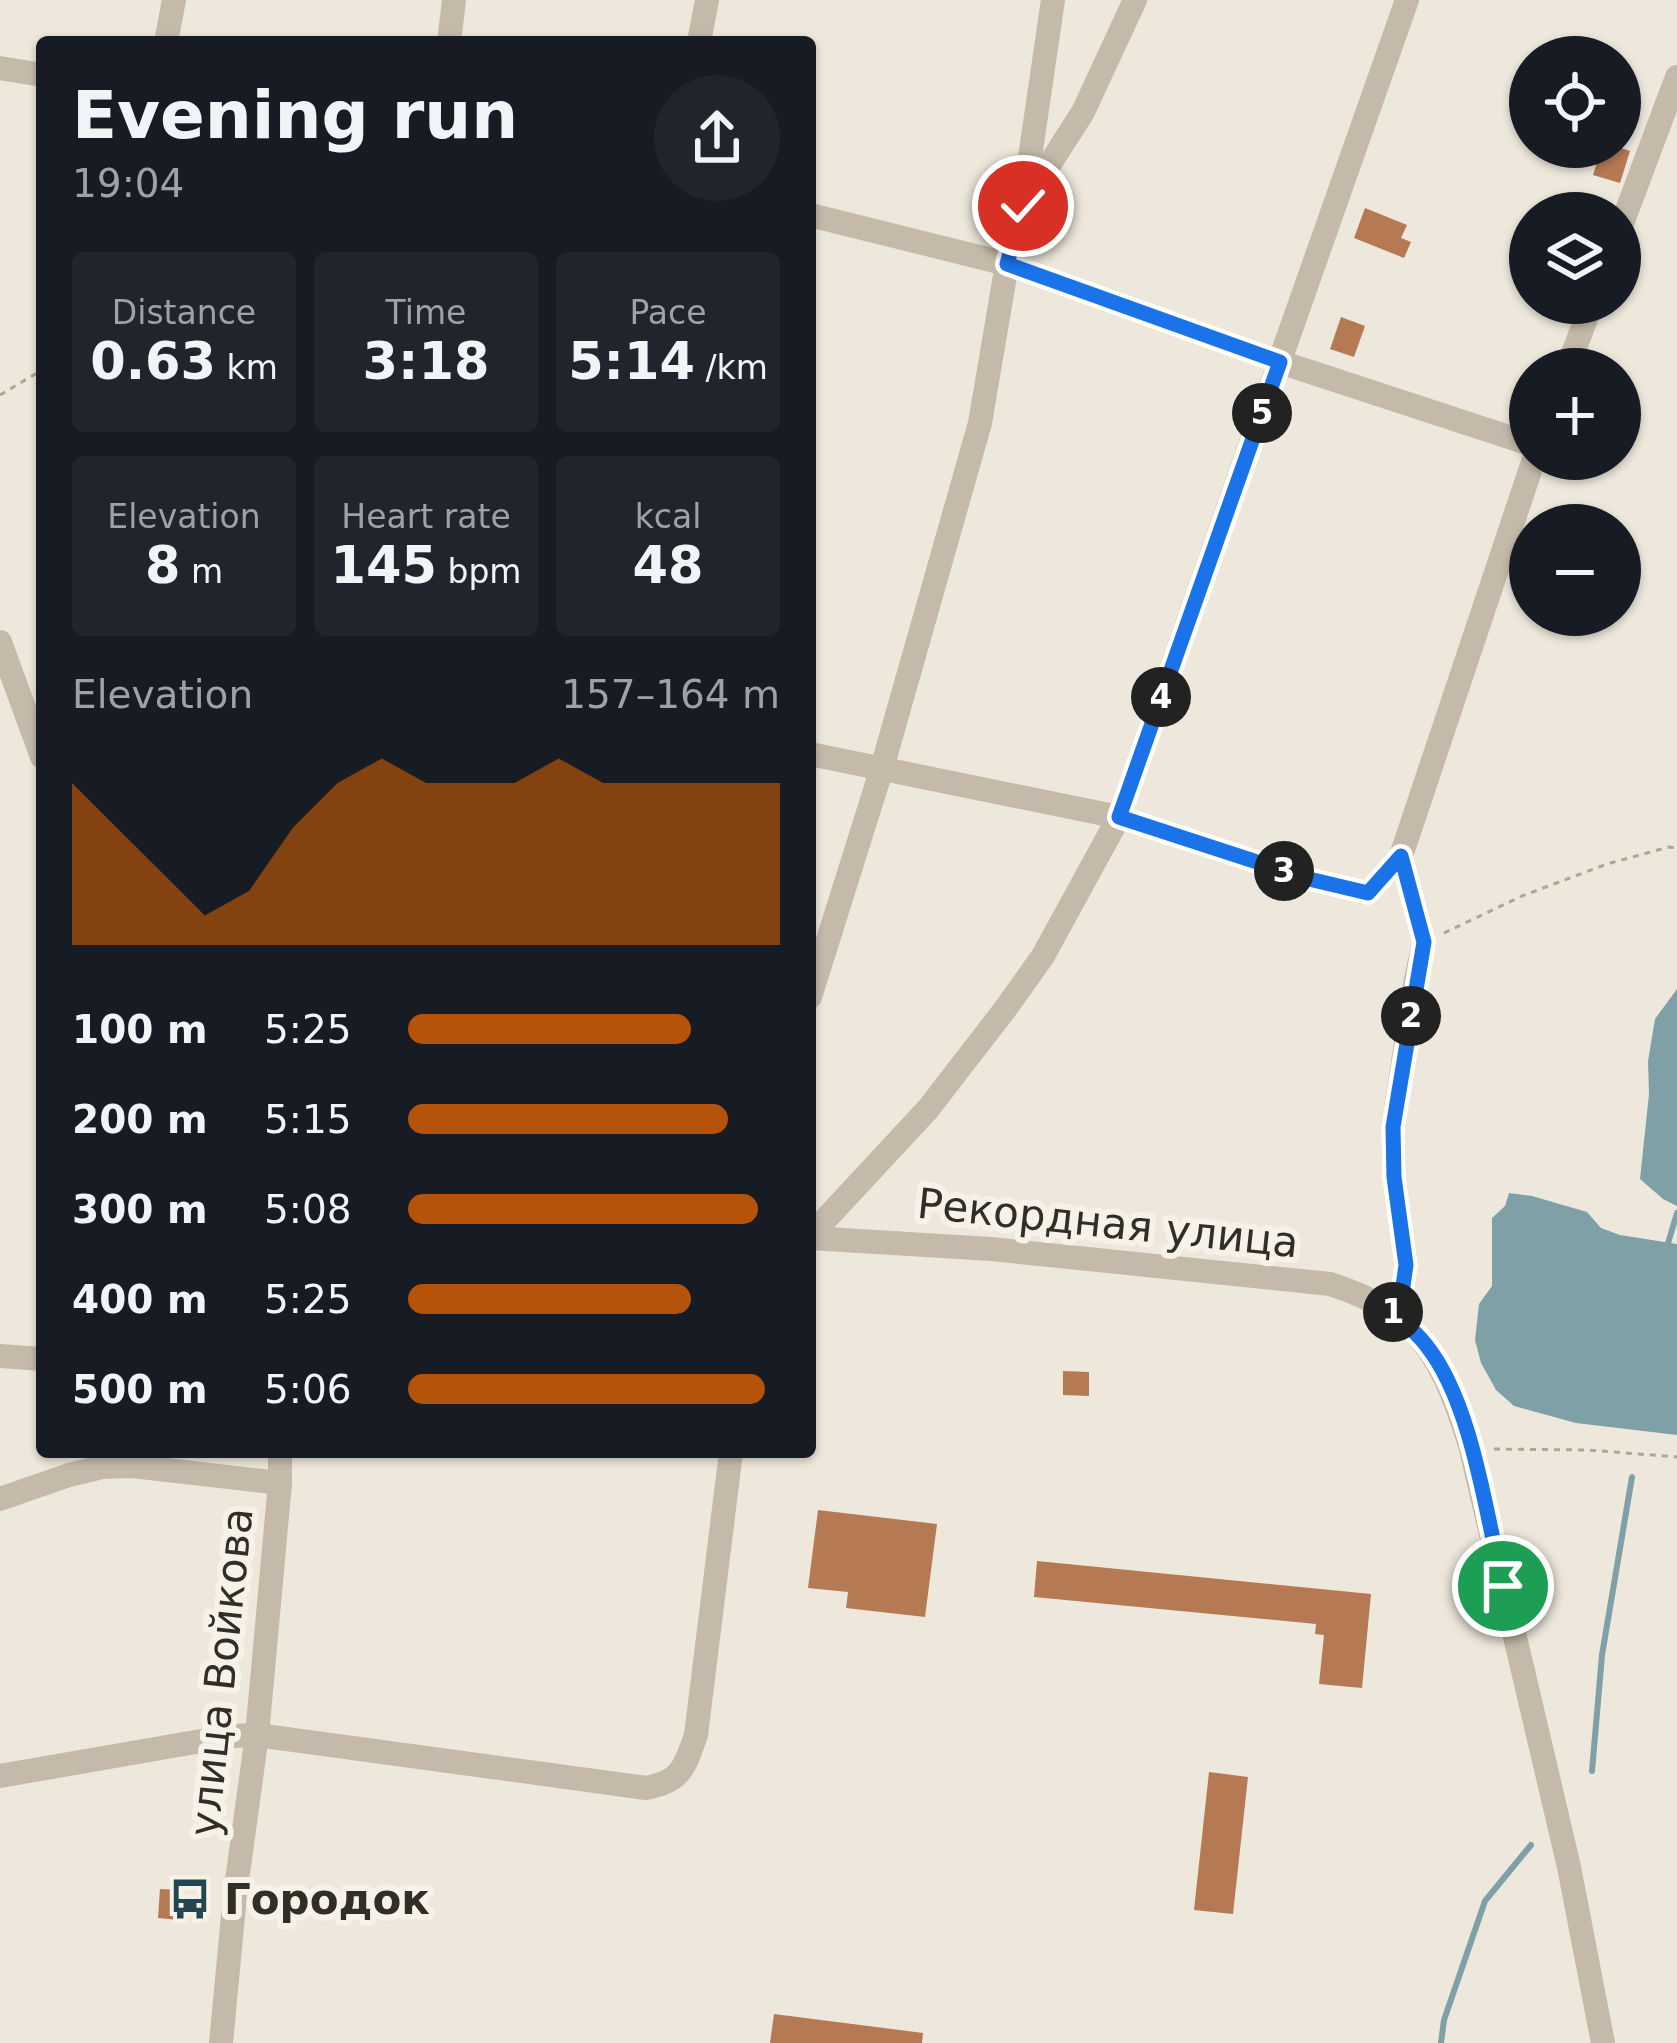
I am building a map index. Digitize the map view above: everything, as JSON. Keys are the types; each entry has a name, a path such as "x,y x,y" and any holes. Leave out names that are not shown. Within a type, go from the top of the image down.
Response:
{"street":[{"path":"167,36 174,0"},
{"path":"450,36 454,0"},
{"path":"700,36 707,0"},
{"path":"816,978 882,768 980,423 1007,264 1023,206 1053,0"},
{"path":"1023,206 1083,112 1135,0"},
{"path":"816,1230 928,1109 1006,1008 1054,938 1119,817 1407,0"},
{"path":"0,68 36,74"},
{"path":"1634,192 1677,77"},
{"path":"816,216 1007,264 1280,362 1509,437"},
{"path":"816,755 1119,817 1309,879 1368,893 1401,856 1527,480"},
{"path":"0,642 36,741"},
{"path":"1401,856 1424,942 1393,1127 1394,1177 1406,1265 1392,1312 1438,1362 1470,1444 1569,1867 1603,2043"},
{"name":"Рекордная улица","path":"816,1237 991,1249 1330,1284 1370,1298 1392,1312"},
{"path":"0,1356 36,1359"},
{"name":"улица Войкова","path":"221,2043 257,1735 280,1458"},
{"path":"0,1776 257,1735 646,1788 667,1784 684,1769 696,1735 730,1458"},
{"path":"0,1499 102,1467 132,1466 280,1483"}],"path":[{"path":"0,395 36,374"},
{"path":"1424,942 1586,872 1677,848"},
{"path":"1470,1444 1503,1450 1549,1448 1677,1457"}],"water":[{"path":"1677,989 1677,1206 1640,1179 1655,1019"},
{"path":"1509,1193 1587,1212 1601,1228 1620,1235 1677,1244 1677,1435 1576,1423 1514,1406 1496,1390 1475,1340 1479,1304 1492,1286 1492,1218 1505,1206"}],"building":[{"path":"1595,168 1625,168 1620,183 1593,175"},
{"path":"1365,208 1407,225 1401,238 1411,242 1404,258 1354,238"},
{"path":"1341,317 1365,326 1354,357 1330,349"},
{"path":"1063,1371 1089,1372 1089,1396 1063,1395"},
{"path":"818,1510 937,1524 925,1617 846,1608 848,1592 808,1588"},
{"path":"1037,1561 1371,1594 1362,1688 1319,1684 1324,1635 1315,1634 1316,1624 1034,1597"},
{"path":"1209,1772 1248,1777 1233,1914 1194,1910"},
{"path":"160,1889 181,1890 179,1920 158,1918"},
{"path":"774,2014 923,2033 922,2043 770,2043"}],"waterway":[{"path":"1666,1250 1677,1213"},
{"path":"1592,1771 1602,1655 1632,1477"},
{"path":"1441,2043 1444,2020 1485,1901 1531,1845"}],"place":[{"name":"Городок","path":"190,1899"}],"route":[{"path":"1023,206 1007,264 1280,362 1119,817 1309,879 1368,893 1401,856 1424,942 1393,1127 1394,1177 1406,1265 1392,1312 1426,1344 1448,1382 1470,1444 1503,1586"}]}
